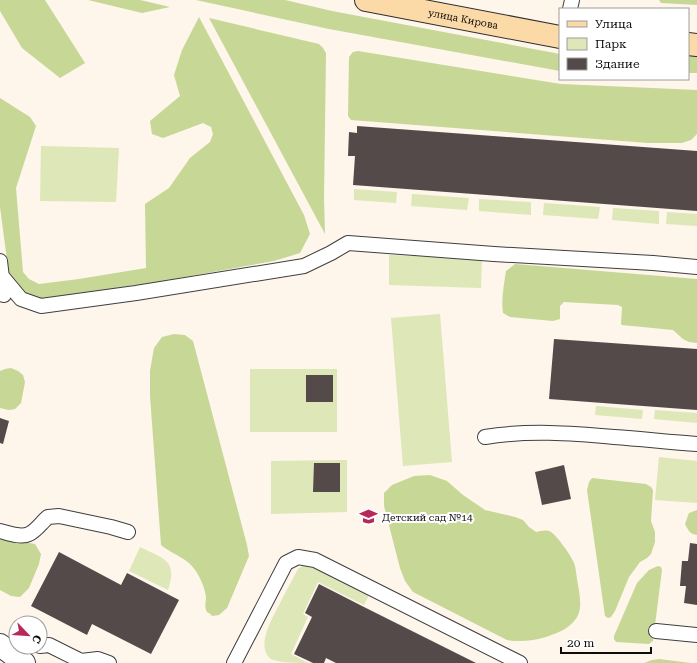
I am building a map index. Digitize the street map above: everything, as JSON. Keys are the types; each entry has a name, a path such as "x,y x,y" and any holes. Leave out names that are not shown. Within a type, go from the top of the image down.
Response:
{"main road":[{"name":"улица Кирова","path":"366,0 559,37"}],"street":[{"path":"0,644 21,660"}],"lane":[{"path":"1,275 21,299 41,306 136,293 304,266 348,243 494,254 697,266"},
{"path":"0,261 4,295 0,294"},
{"path":"485,437 515,433 578,434 697,444"},
{"path":"0,531 20,536 28,535 48,516 59,516 128,532"},
{"path":"234,663 286,563 298,557 315,560 520,663"},
{"path":"656,631 697,635"},
{"path":"48,645 81,661 98,659 109,663"}],"green space":[{"path":"0,0 45,0 85,63 60,78 22,48 0,11"},
{"path":"88,0 140,0 170,7 142,13"},
{"path":"196,0 285,0 332,11 559,54 559,71 329,29"},
{"path":"659,0 697,0 697,5 661,3"},
{"path":"199,17 304,215 310,234 300,253 274,261 157,282 82,293 37,299 23,293 9,275 0,207 0,98 30,117 36,126 16,188 23,272 29,279 39,284 146,268 145,204 169,188 190,158 210,142 213,134 211,127 203,123 163,138 152,134 150,121 180,96 174,75 182,50"},
{"path":"209,18 319,44 326,53 325,234"},
{"path":"358,51 561,84 697,90 697,134 691,140 682,143 648,143 351,120 348,116 349,57 353,52"},
{"path":"689,55 697,56 697,73 689,73"},
{"path":"41,146 119,148 116,202 40,201"},
{"path":"354,189 397,192 396,203 354,200"},
{"path":"412,194 469,198 467,210 411,206"},
{"path":"479,199 531,202 531,215 479,211"},
{"path":"544,203 600,207 598,219 543,215"},
{"path":"613,208 659,211 659,224 612,220"},
{"path":"667,212 697,214 697,226 666,224"},
{"path":"389,255 482,258 481,288 389,285"},
{"path":"515,264 697,279 697,343 689,342 683,339 673,330 622,325 622,307 618,305 564,302 560,306 560,319 553,321 510,317 503,313 503,292 506,271"},
{"path":"440,314 452,462 403,466 391,318"},
{"path":"174,334 185,335 193,341 249,556 227,608 219,615 212,616 207,612 205,606 206,597 204,587 194,568 185,560 161,545 150,396 150,371 154,348 162,337"},
{"path":"11,368 23,375 25,382 21,403 15,409 9,410 0,408 0,371"},
{"path":"250,369 337,369 337,432 250,432"},
{"path":"596,406 643,410 642,419 595,415"},
{"path":"655,410 697,413 697,423 654,419"},
{"path":"659,457 697,461 697,503 655,500"},
{"path":"347,460 347,512 271,514 271,461"},
{"path":"430,475 447,481 463,495 485,510 523,520 536,532 544,530 551,532 557,537 574,563 580,595 578,616 569,626 562,631 541,638 522,641 507,640 413,592 405,581 400,568 384,506 384,493 392,485 414,476"},
{"path":"592,478 646,484 653,490 651,521 655,532 655,542 651,554 640,562 629,577 615,611 611,617 608,618 605,616 587,490 589,482"},
{"path":"697,510 697,535 693,534 685,524 689,513"},
{"path":"0,537 35,544 41,554 39,564 29,588 20,597 11,596 0,590"},
{"path":"140,547 162,558 170,566 171,580 168,590 129,571"},
{"path":"307,563 370,593 364,605 318,582 303,614 308,617 291,654 308,663 271,659 266,653 265,638 271,621 298,569"},
{"path":"658,566 661,567 662,570 653,641 649,644 616,642 614,636 637,583 649,570"},
{"path":"659,659 691,663 644,663"}],"building":[{"path":"357,126 697,151 697,211 353,185 355,156 348,156 349,132 357,133"},
{"path":"554,339 697,349 697,410 549,399"},
{"path":"306,375 333,375 333,402 306,402"},
{"path":"0,418 9,421 3,444 0,443"},
{"path":"314,463 340,463 340,492 313,492"},
{"path":"564,465 571,499 542,505 535,472"},
{"path":"690,543 697,544 697,605 684,603 686,586 680,586 682,561 688,561"},
{"path":"59,552 121,585 127,573 179,600 151,654 92,624 87,635 31,606"},
{"path":"319,584 476,663 336,663 326,658 324,663 313,663 294,654 312,617 305,613"}],"place":[{"name":"Детский сад №14","path":"369,517"}]}
